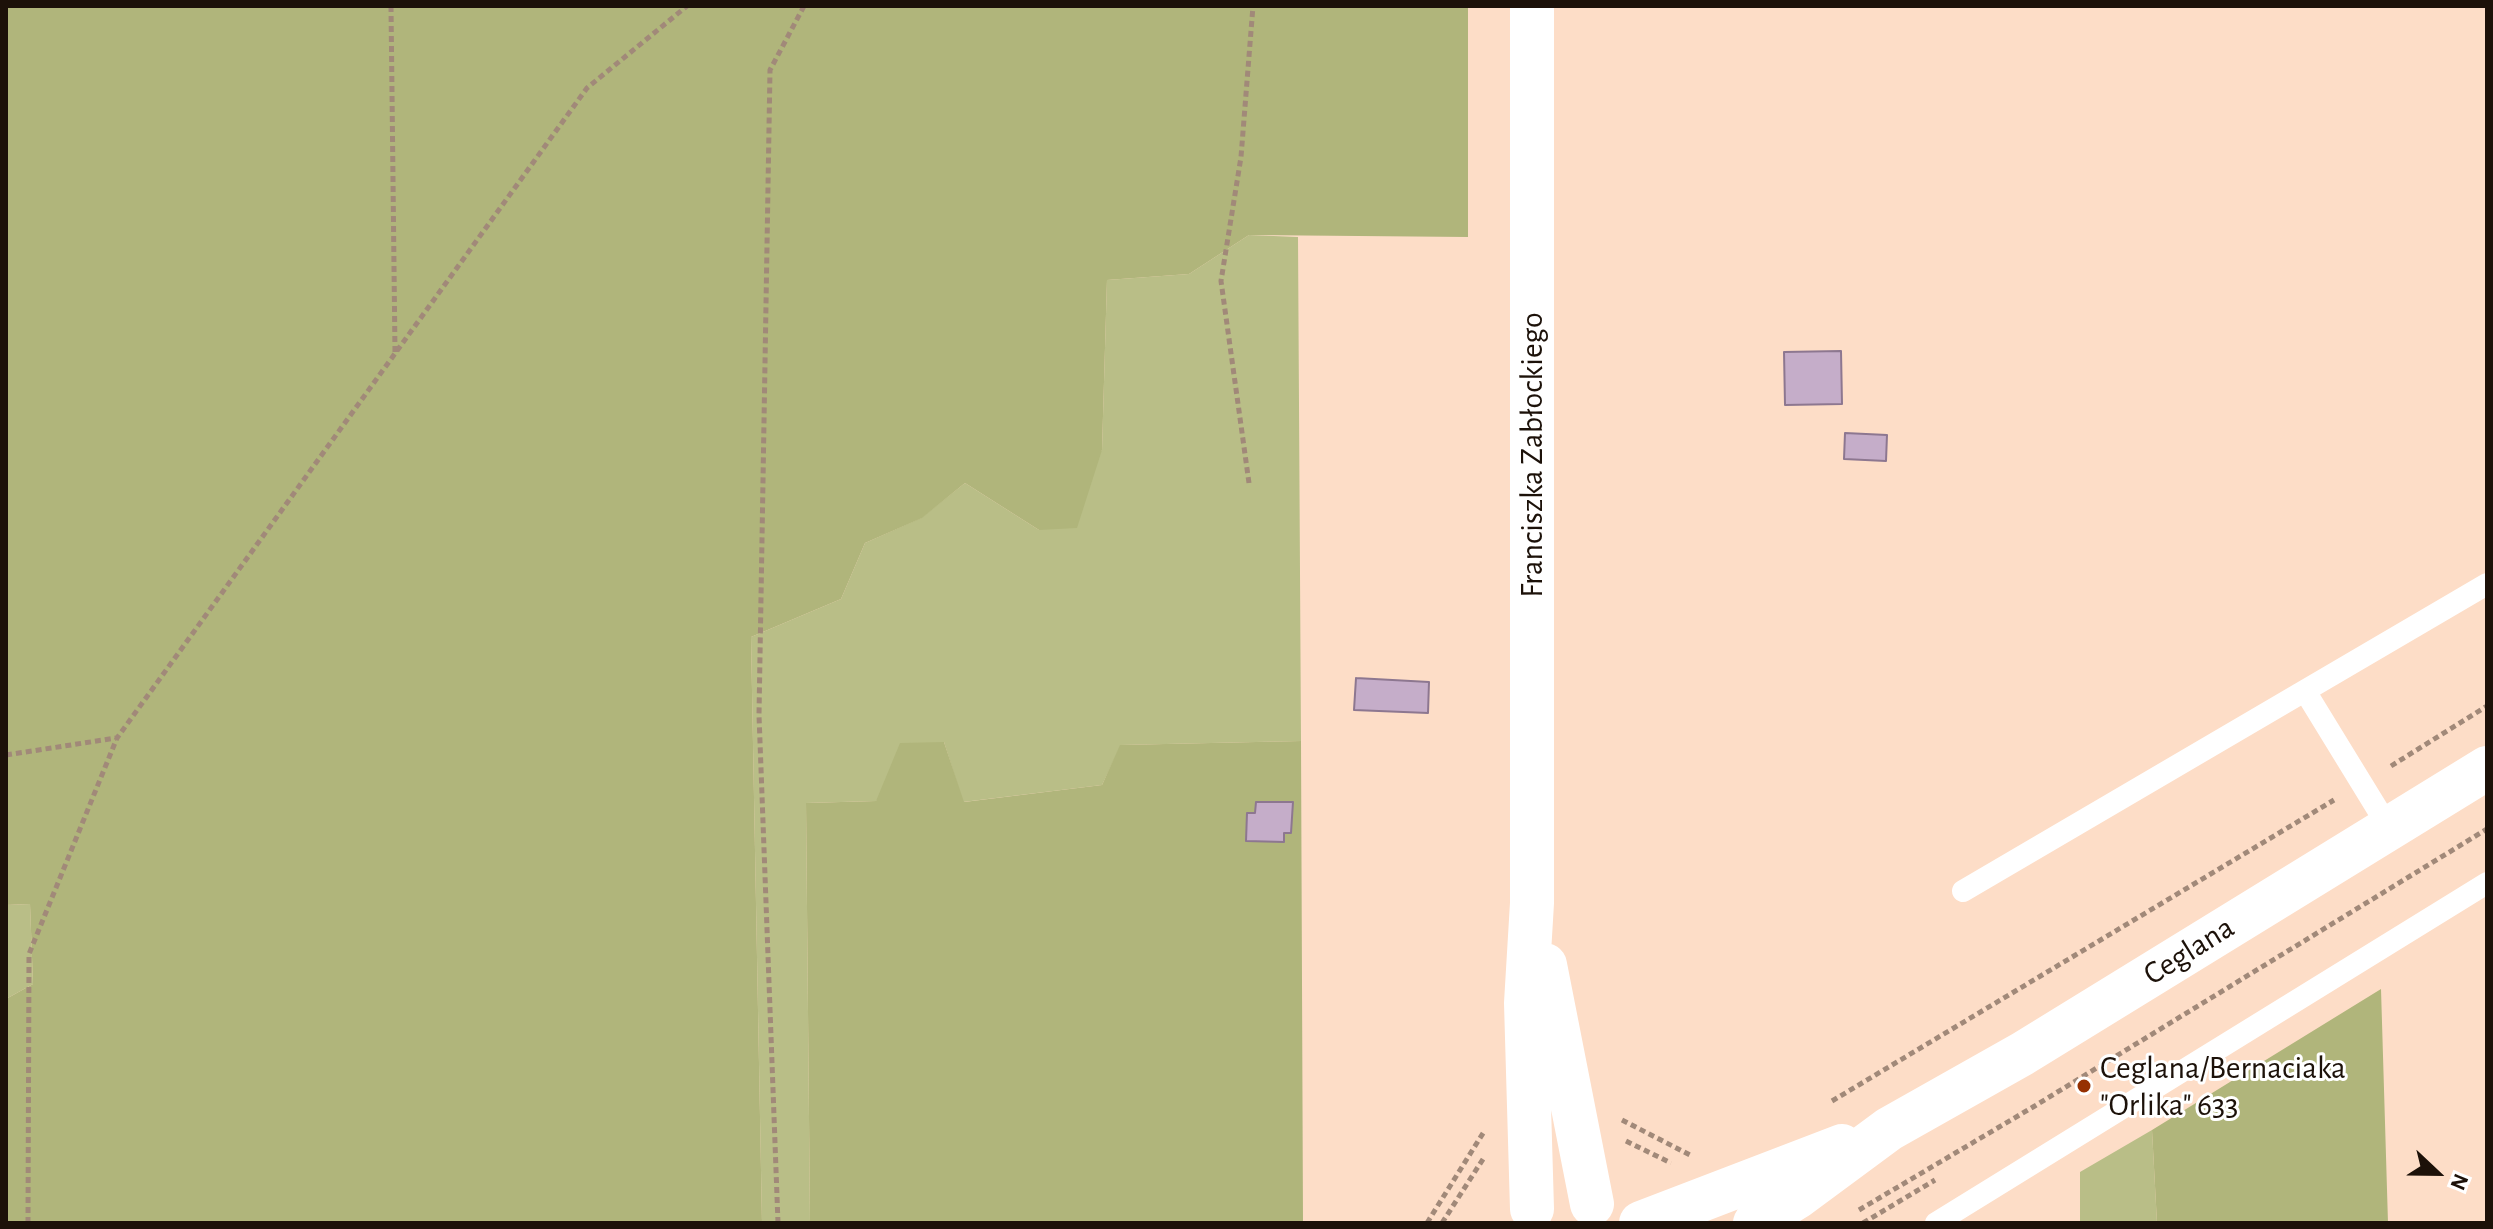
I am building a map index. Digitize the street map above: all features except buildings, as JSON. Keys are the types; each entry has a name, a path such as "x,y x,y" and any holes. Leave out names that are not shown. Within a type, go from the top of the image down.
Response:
{"street":[{"name":"Franciszka Zabłockiego","path":"1522,1216 1526,1003 1532,903 1532,6"},
{"name":"Ceglana","path":"1755,1223 1797,1197 1889,1129 2022,1054 2487,768"},
{"name":"Franciszka Zabłockiego","path":"1532,903 1610,1214"},
{"name":"Ceglana","path":"1641,1223 1889,1129"},
{"path":"1522,1216 1561,1202 1610,1214"}],"lane":[{"path":"1963,891 2487,584"},
{"path":"2305,691 2389,828"},
{"path":"1936,1223 2487,883"}],"path":[{"path":"391,6 395,354"},
{"path":"28,1223 29,954 117,738 587,88 687,6"},
{"path":"778,1223 759,715 770,70 804,6"},
{"path":"1249,483 1221,281 1241,157 1253,6"},
{"path":"1827,1103 2487,706"},
{"path":"6,755 117,738"},
{"path":"1851,1215 2487,829"},
{"path":"1610,1114 1700,1160"},
{"path":"1427,1223 1487,1127"}],"green space":[{"path":"6,6 1468,6 1468,237 1249,235 1189,274 1107,280 1102,450 1077,528 1039,530 965,483 922,518 865,543 841,599 751,637 762,1223 6,1223 6,999 33,984 30,904 6,905"},
{"path":"1249,235 1298,237 1301,741 1121,745 1102,785 963,802 944,742 876,801 806,803 810,1223 762,1223 751,637 841,599 865,543 921,518 965,483 1039,530 1102,450 1107,280 1189,274"},
{"path":"1301,741 1303,1223 810,1223 806,803 876,801 900,743 944,742 964,802 1102,785 1120,745"},
{"path":"30,904 33,984 6,999 6,905"},
{"path":"2381,989 2388,1223 2157,1223 2152,1130"},
{"path":"2152,1130 2157,1223 2080,1223 2080,1172"}],"place":[{"name":"Ceglana/Bernaciaka \"Orlika\" 633","path":"2084,1086"}]}
